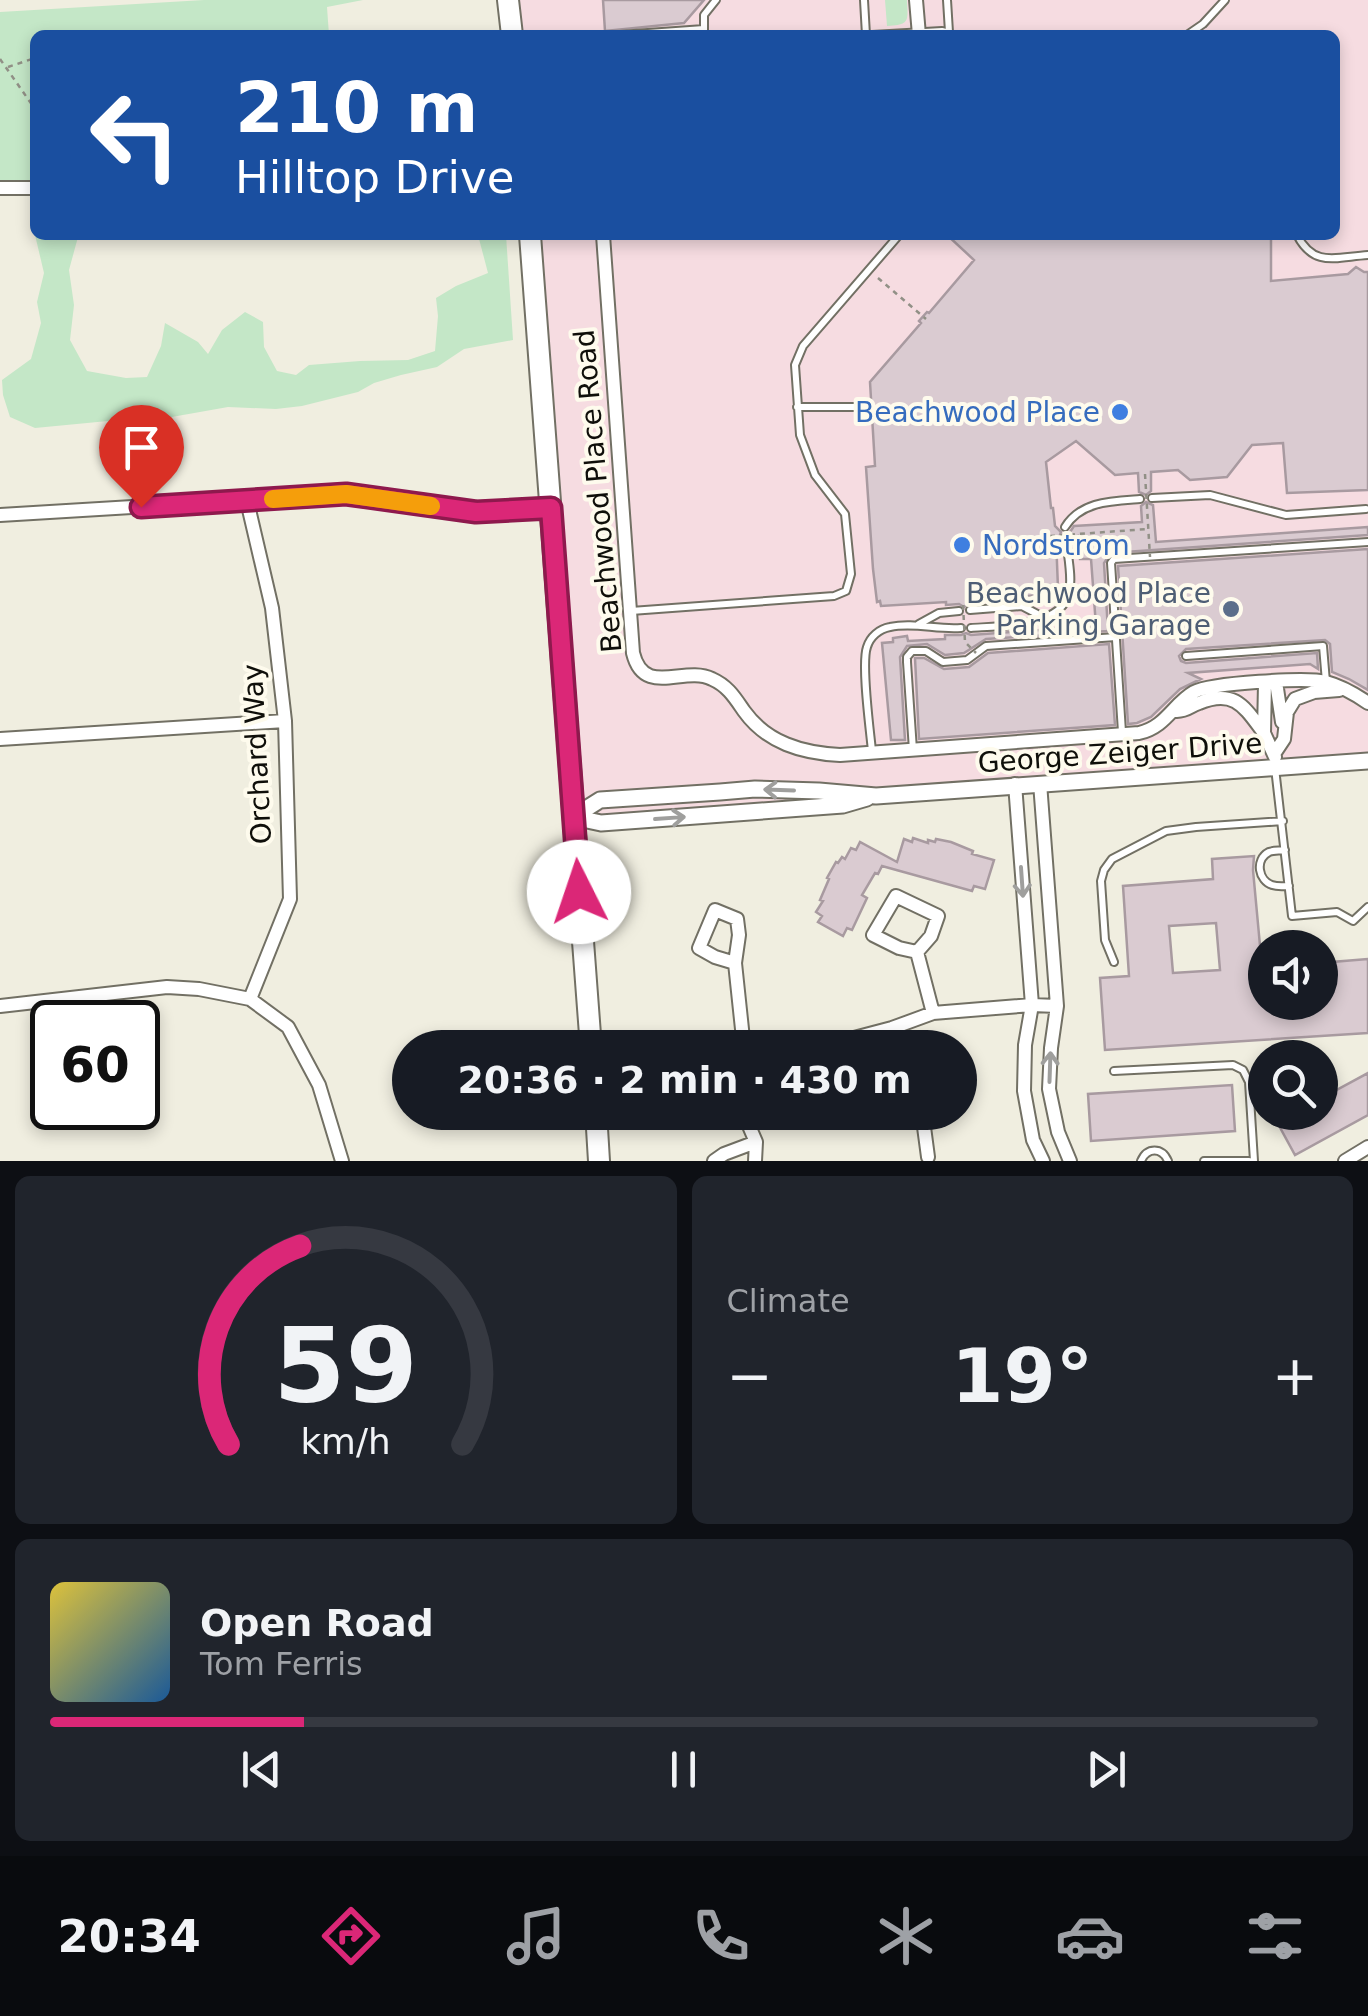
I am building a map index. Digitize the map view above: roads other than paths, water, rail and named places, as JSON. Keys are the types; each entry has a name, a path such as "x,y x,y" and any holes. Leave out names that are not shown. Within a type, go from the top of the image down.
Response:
{"main road":[{"path":"508,0 511,30"},
{"path":"519,0 522,30"},
{"path":"530,240 590,1030"},
{"path":"597,1130 600,1161"}],"street":[{"path":"916,0 919,30"},
{"path":"0,188 30,188"},
{"name":"Beachwood Place Road","path":"603,240 630,611 635,660 646,674 659,678 704,675 730,691 760,728 791,747 824,754 1150,731 1197,690 1214,686 1309,680 1326,682 1368,703"},
{"path":"0,515 346,494 476,512 551,508"},
{"name":"Orchard Way","path":"246,501 272,608 284,720 290,899 250,1000"},
{"path":"1253,719 1252,703 1271,682"},
{"path":"1264,733 1271,682"},
{"path":"1271,682 1284,734"},
{"path":"1275,760 1287,712 1295,699 1314,692 1346,690"},
{"path":"1174,712 1207,700 1228,698 1243,705 1264,733 1275,760"},
{"path":"0,739 284,720"},
{"name":"George Zeiger Drive","path":"573,817 600,800 771,790 876,796 1275,760 1368,761"},
{"path":"1040,783 1057,1006 1049,1090 1058,1132 1070,1161"},
{"path":"1015,784 1032,1005 1025,1045 1024,1092 1034,1140 1043,1161"},
{"path":"896,896 938,916 931,936 917,952 873,935 896,896"},
{"path":"917,952 933,1013"},
{"path":"736,964 742,1030"},
{"path":"0,1006 166,987 250,1000 288,1027 320,1085 342,1161"},
{"path":"884,1030 933,1013 1057,1006"},
{"path":"751,1130 756,1142 755,1161"},
{"path":"925,1130 929,1160"},
{"path":"714,1161 756,1142"},
{"path":"1344,1161 1368,1147"}],"lane":[{"path":"704,30 704,15 716,0"},
{"path":"864,0 868,30"},
{"path":"947,0 951,30"},
{"path":"1195,30 1225,0"},
{"path":"630,611 834,596 846,591 851,574 846,514 820,482 801,442 795,365 800,351 895,240"},
{"path":"1301,240 1306,250 1318,258 1368,255"},
{"path":"798,407 860,407"},
{"path":"1152,498 1210,496 1286,515 1366,510"},
{"path":"1066,527 1084,508 1140,499"},
{"path":"971,628 1020,624 1059,610 1070,590 1066,537"},
{"path":"1122,735 1111,563 1150,556 1368,542"},
{"path":"872,752 865,659 868,642 884,628 919,624 939,613 964,609 1022,606 1042,616"},
{"path":"919,624 932,629 961,628"},
{"path":"913,750 907,662 912,651 923,650 946,662 967,660 986,646 1116,637"},
{"path":"1186,656 1323,646 1326,682"},
{"path":"1275,760 1292,916 1337,912 1353,922 1368,907"},
{"path":"1114,962 1105,940 1102,880 1112,859 1166,832 1283,821"},
{"path":"1285,850 1268,852 1259,867 1262,878 1270,885 1289,886"},
{"path":"1114,1071 1233,1066 1242,1070 1249,1082 1251,1161 1204,1161"},
{"path":"1141,1161 1144,1154 1159,1150 1168,1161"}],"place":[{"name":"Beachwood Place","path":"1120,412"},
{"name":"Nordstrom","path":"962,545"},
{"name":"Beachwood Place Parking Garage","path":"1231,609"}]}
